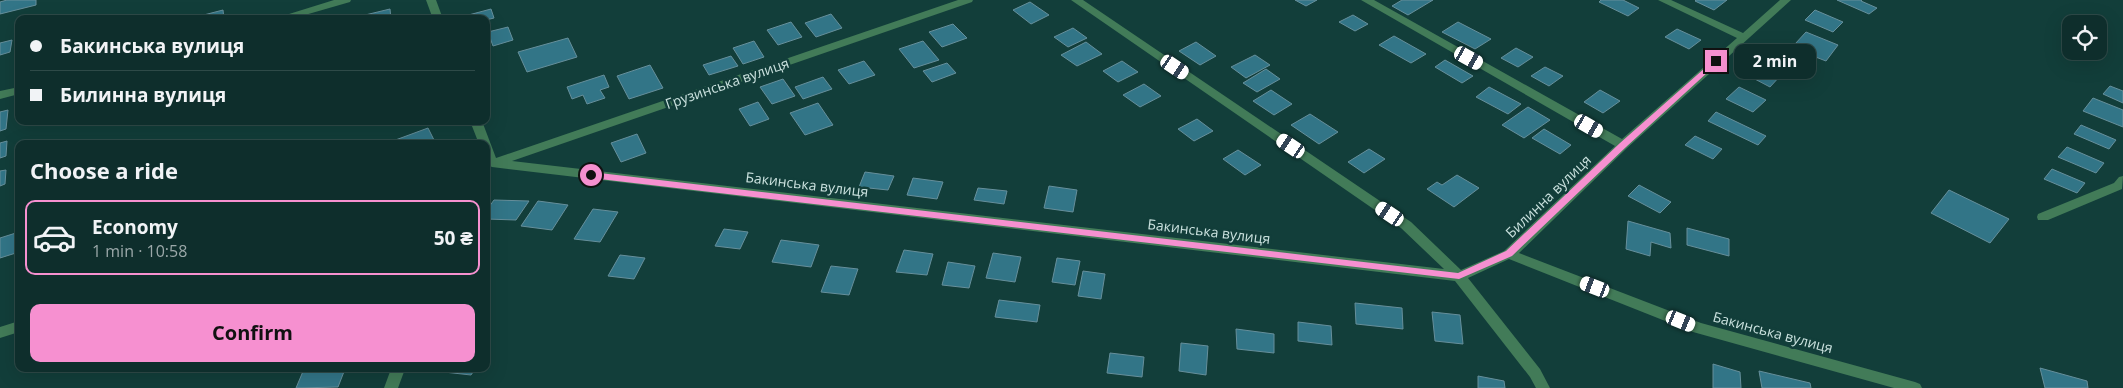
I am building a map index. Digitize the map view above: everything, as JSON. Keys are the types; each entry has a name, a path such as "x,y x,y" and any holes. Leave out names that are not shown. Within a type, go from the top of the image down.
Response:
{"street":[{"path":"292,15 346,0"},
{"path":"431,0 437,15"},
{"name":"Грузинська вулиця","path":"490,165 968,0"},
{"path":"1076,0 1406,225 1459,276 1535,373 1543,388"},
{"path":"1366,0 1623,145"},
{"path":"1663,0 1743,37"},
{"name":"Билинна вулиця","path":"1509,254 1623,145 1786,0"},
{"path":"0,95 15,91"},
{"path":"478,125 484,140"},
{"name":"Бакинська вулиця","path":"490,165 1459,276"},
{"path":"2043,217 2118,186 2123,180"},
{"path":"1459,276 1509,254"},
{"name":"Бакинська вулиця","path":"1509,254 1698,328 1915,388"},
{"path":"0,333 15,327"},
{"path":"391,388 397,372"}],"building":[{"path":"7,0 36,0 36,5 0,14 0,2"},
{"path":"1295,0 1317,0 1306,6"},
{"path":"1402,0 1433,0 1408,15 1392,6"},
{"path":"1601,0 1623,0 1639,8 1628,16 1599,2"},
{"path":"1696,0 1727,0 1714,10"},
{"path":"1837,0 1862,0 1877,8 1869,14"},
{"path":"1030,2 1049,15 1031,24 1013,10"},
{"path":"390,9 391,15 365,15"},
{"path":"491,9 494,18 490,19 490,15 468,15"},
{"path":"223,10 224,15 204,15"},
{"path":"1815,10 1843,22 1833,32 1805,20"},
{"path":"831,14 842,28 816,37 805,23"},
{"path":"1353,15 1368,24 1355,31 1339,22"},
{"path":"791,22 802,37 778,45 767,30"},
{"path":"1458,22 1491,39 1475,49 1442,32"},
{"path":"953,24 967,38 942,47 929,32"},
{"path":"508,27 513,40 493,46 490,32"},
{"path":"1073,28 1087,38 1068,47 1054,37"},
{"path":"1677,29 1701,40 1689,49 1665,37"},
{"path":"1806,32 1838,45 1826,61 1800,51 1803,47 1795,44"},
{"path":"1394,36 1426,54 1411,63 1379,45"},
{"path":"568,38 577,57 527,72 518,52"},
{"path":"12,40 10,52 0,55 0,43"},
{"path":"754,41 764,57 743,64 733,48"},
{"path":"923,41 939,60 914,68 899,49"},
{"path":"1086,42 1102,54 1077,66 1061,55"},
{"path":"1196,42 1216,56 1200,65 1179,51"},
{"path":"1777,47 1807,61 1797,71 1767,57"},
{"path":"1516,48 1533,57 1518,67 1501,58"},
{"path":"1255,55 1270,65 1246,78 1231,67"},
{"path":"731,56 738,66 709,75 703,65"},
{"path":"1445,60 1473,76 1462,83 1435,67"},
{"path":"864,61 875,75 849,84 838,70"},
{"path":"1122,61 1138,72 1118,82 1103,71"},
{"path":"947,63 956,73 932,82 923,71"},
{"path":"650,65 663,88 629,99 617,76"},
{"path":"1762,66 1781,75 1770,87 1751,77"},
{"path":"1545,67 1563,76 1549,86 1531,76"},
{"path":"1266,69 1280,79 1257,92 1243,83"},
{"path":"604,75 609,87 600,90 605,98 587,104 583,95 572,99 567,87"},
{"path":"823,77 832,89 803,99 795,87"},
{"path":"783,79 795,96 772,104 760,87"},
{"path":"1144,84 1161,96 1140,107 1123,95"},
{"path":"2110,86 2123,91 2123,103 2103,94"},
{"path":"1489,87 1521,104 1508,114 1476,97"},
{"path":"1739,87 1766,100 1753,112 1726,99"},
{"path":"1271,90 1292,104 1274,115 1253,101"},
{"path":"1600,90 1620,101 1603,113 1584,102"},
{"path":"2093,98 2123,110 2123,127 2083,111"},
{"path":"758,102 769,119 750,126 739,109"},
{"path":"818,103 833,125 805,135 790,113"},
{"path":"1528,107 1550,120 1524,138 1502,125"},
{"path":"8,110 6,129 0,131 0,112"},
{"path":"1716,112 1766,136 1758,145 1708,121"},
{"path":"1310,114 1338,132 1319,144 1291,125"},
{"path":"1197,119 1213,131 1194,141 1178,129"},
{"path":"2081,125 2116,140 2109,149 2074,134"},
{"path":"428,128 434,140 395,140"},
{"path":"1544,129 1571,145 1560,154 1532,138"},
{"path":"637,134 646,153 621,162 611,143"},
{"path":"1695,136 1722,149 1713,159 1685,145"},
{"path":"7,141 6,156 0,158 0,143"},
{"path":"2067,147 2104,163 2096,173 2058,157"},
{"path":"1369,149 1385,159 1364,173 1348,162"},
{"path":"1238,150 1261,165 1245,175 1223,159"},
{"path":"2052,169 2085,183 2077,193 2044,179"},
{"path":"6,170 5,184 0,186 0,171"},
{"path":"865,172 894,176 888,190 859,187"},
{"path":"1457,175 1479,188 1454,207 1427,189 1437,182 1442,185"},
{"path":"913,178 943,182 937,199 907,195"},
{"path":"1639,185 1671,202 1660,213 1628,196"},
{"path":"1049,186 1077,190 1073,212 1044,208"},
{"path":"978,188 1007,191 1004,204 974,200"},
{"path":"1949,190 2009,219 1990,243 1931,213"},
{"path":"494,200 529,201 516,220 490,219 490,206"},
{"path":"538,201 568,205 552,230 521,226"},
{"path":"593,209 618,212 600,242 574,239"},
{"path":"1628,221 1670,233 1671,248 1651,242 1650,256 1626,249"},
{"path":"1687,228 1729,239 1729,256 1687,245"},
{"path":"724,229 748,232 740,249 715,246"},
{"path":"15,233 15,253 0,258 0,238"},
{"path":"781,240 819,245 811,267 772,262"},
{"path":"904,250 933,254 927,275 896,272"},
{"path":"993,253 1021,257 1015,282 986,278"},
{"path":"620,255 645,258 634,279 608,276"},
{"path":"1057,258 1080,261 1075,285 1052,282"},
{"path":"948,262 975,266 969,288 942,285"},
{"path":"831,266 858,269 849,295 821,292"},
{"path":"1083,271 1105,274 1101,299 1078,296"},
{"path":"999,300 1040,305 1037,322 995,317"},
{"path":"1355,303 1402,308 1403,329 1356,324"},
{"path":"1432,312 1460,315 1463,344 1435,341"},
{"path":"1298,322 1331,326 1332,345 1298,341"},
{"path":"1236,329 1274,334 1274,353 1237,349"},
{"path":"1181,343 1208,346 1206,375 1179,371"},
{"path":"1110,353 1144,357 1142,377 1107,373"},
{"path":"1713,364 1740,372 1741,388 1713,388"},
{"path":"2040,368 2087,381 2088,388 2045,388"},
{"path":"1759,371 1810,383 1811,388 1762,388"},
{"path":"303,372 344,372 338,387 296,388"},
{"path":"444,372 473,372 471,375"},
{"path":"1478,376 1504,381 1505,388 1478,388"}],"route":[{"path":"591,175 1459,276 1509,254 1623,145 1716,61"}]}
